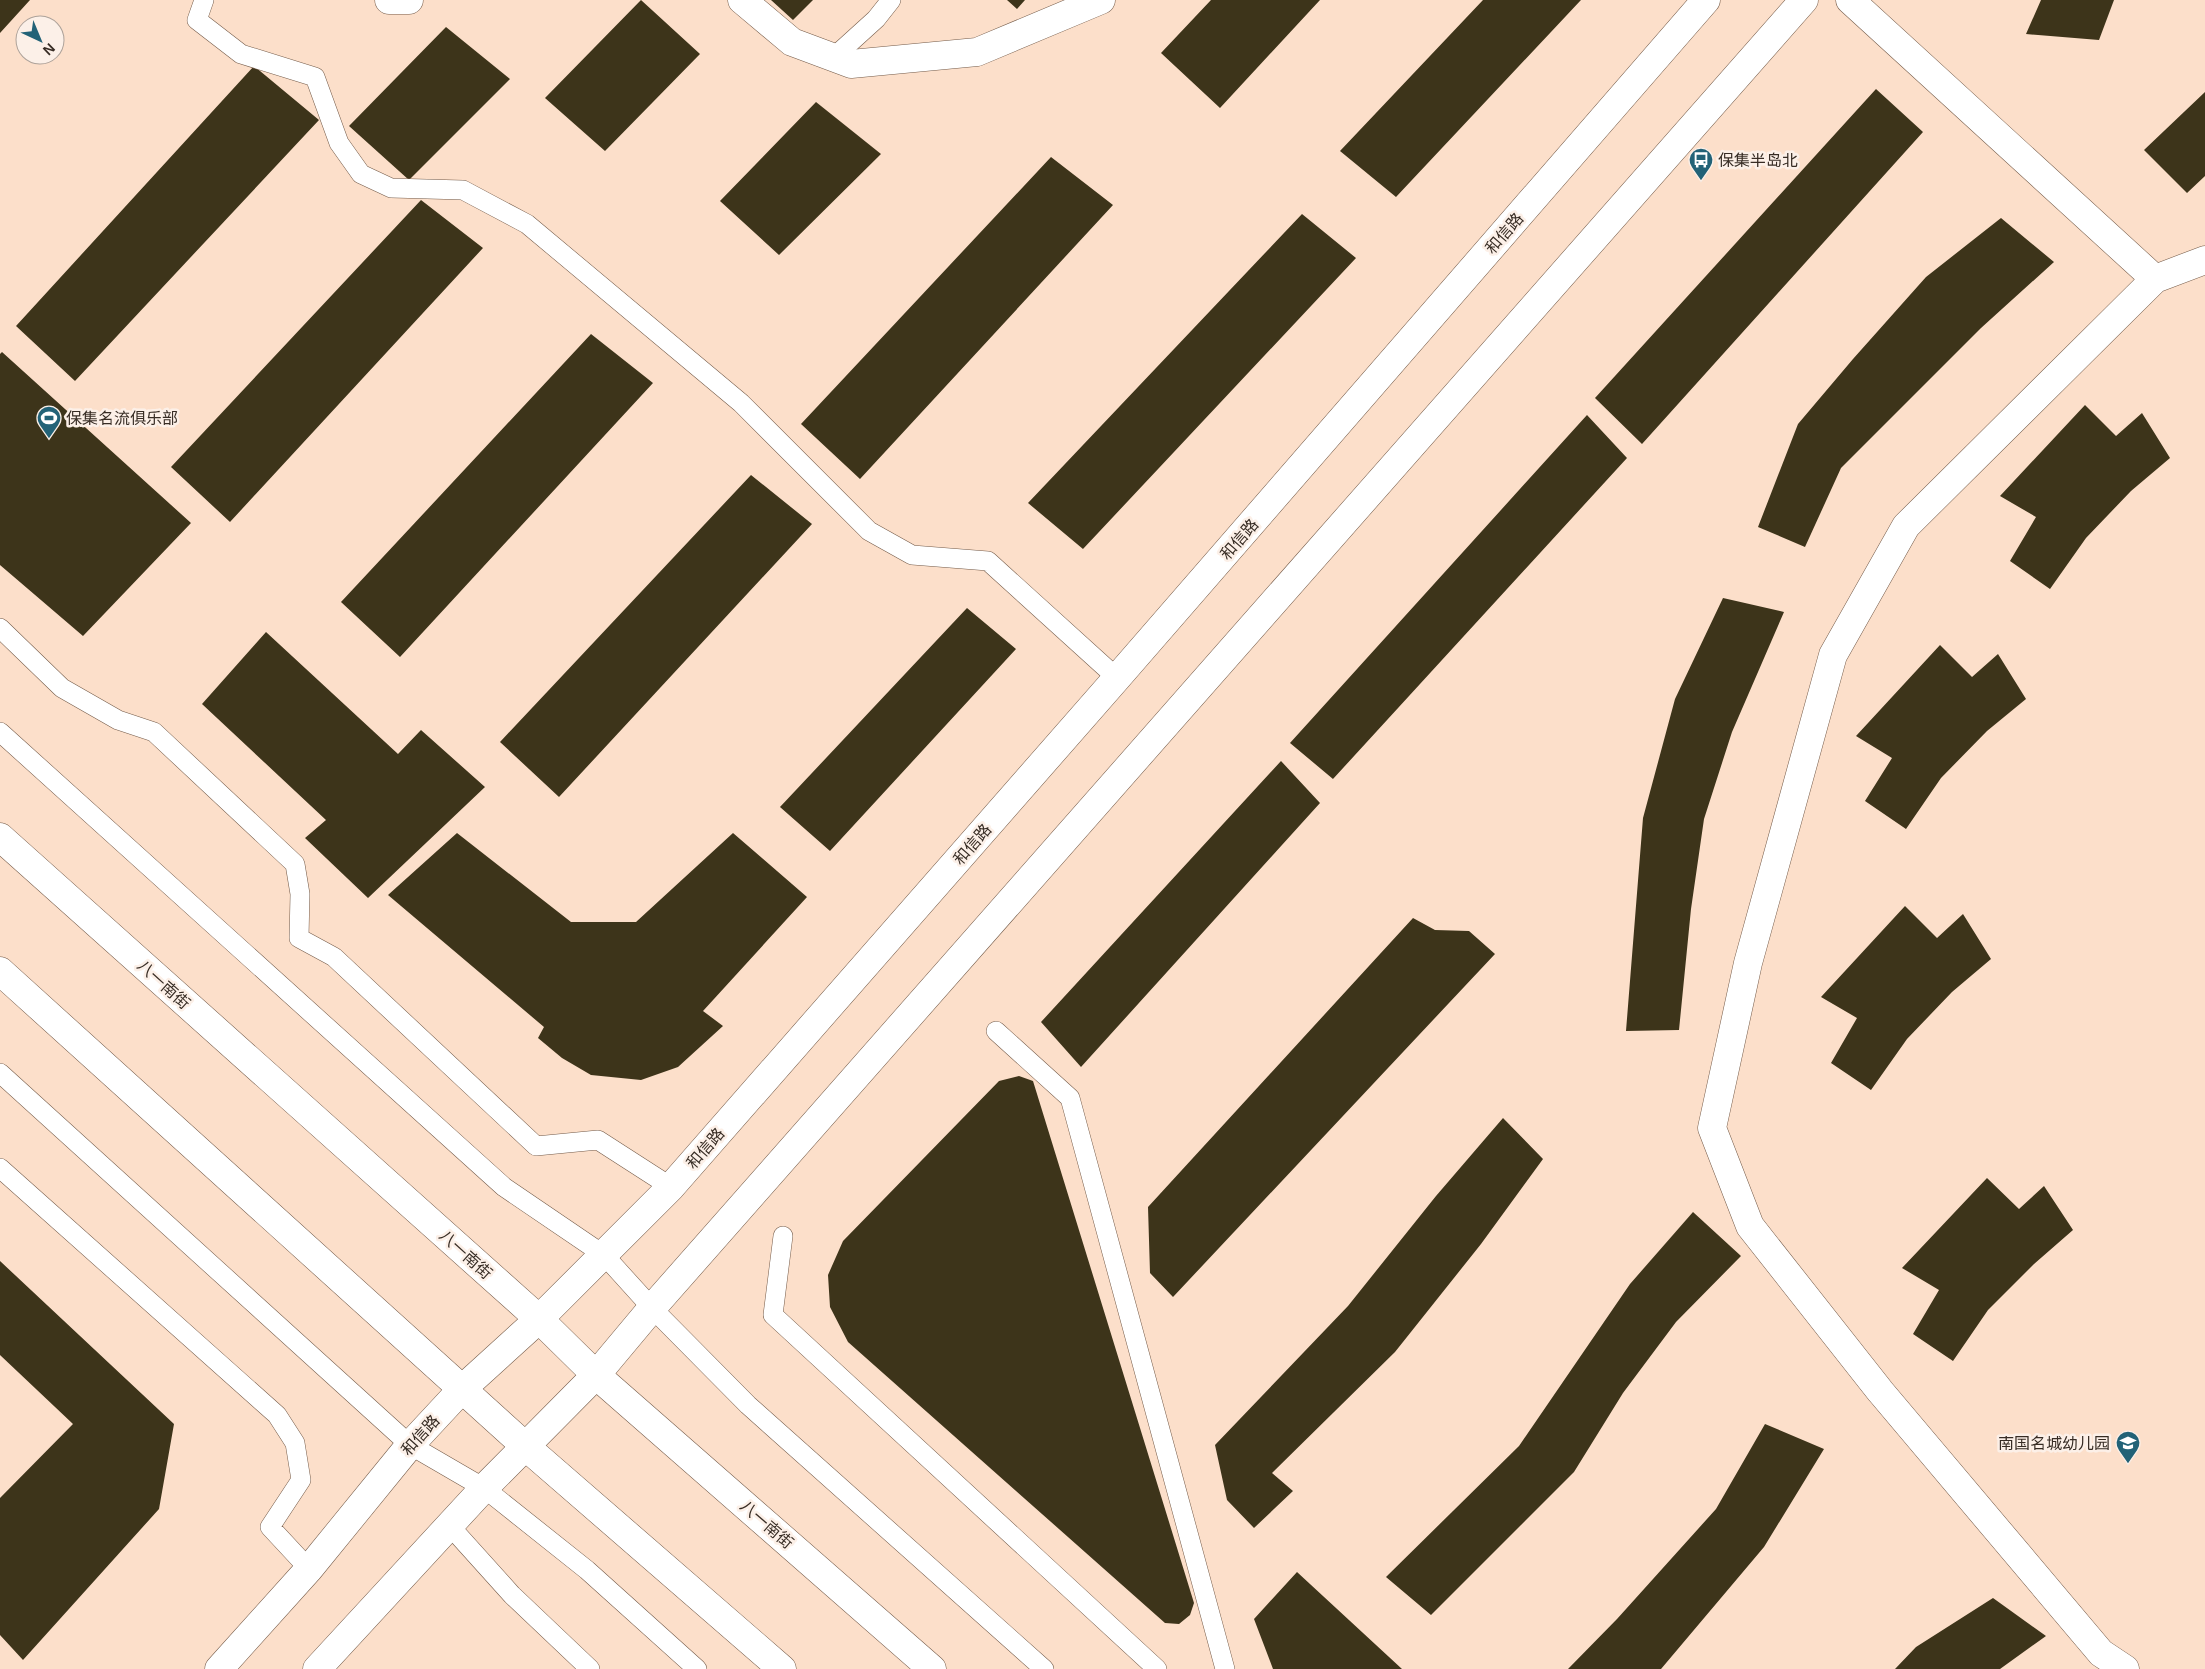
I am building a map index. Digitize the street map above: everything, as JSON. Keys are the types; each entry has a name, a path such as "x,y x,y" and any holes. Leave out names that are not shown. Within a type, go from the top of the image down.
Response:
{"street":[{"path":"389,0 408,0"},
{"path":"742,0 792,42 851,64 977,52 1101,0"},
{"name":"和信路","path":"219,1669 309,1569 410,1445 462,1389 539,1319 671,1187 1118,678 1706,0"},
{"path":"317,1669 484,1488 596,1375 652,1308 1804,0"},
{"path":"1850,0 2155,279"},
{"path":"2125,1669 2101,1652 2095,1645 1880,1391 1750,1226 1712,1128 1748,963 1834,655 1906,526 2155,279 2205,260"},
{"name":"八一南街","path":"0,838 539,1319 596,1375 932,1669"},
{"path":"0,970 525,1446 782,1669"}],"lane":[{"path":"204,0 197,20 241,54 314,77 339,143 361,174 391,188 463,190 527,224 741,403 869,531 912,555 988,561 1118,678"},
{"path":"833,58 876,19 891,0"},
{"path":"0,628 62,688 118,720 154,732 295,864 300,894 299,938 334,957 536,1146 598,1140 671,1187"},
{"path":"0,732 504,1187 604,1255 652,1308 748,1404 1044,1669"},
{"path":"996,1031 1070,1098 1225,1669"},
{"path":"0,1073 410,1445 484,1488 587,1570 697,1669"},
{"path":"0,1168 277,1415 295,1443 301,1480 270,1527 309,1569"},
{"path":"782,1236 773,1315 1157,1669"},
{"path":"449,1525 512,1596 590,1669"}],"building":[{"path":"0,0 30,0 15,15 0,33"},
{"path":"641,0 700,54 605,151 545,98"},
{"path":"771,0 813,0 793,20"},
{"path":"1007,0 1025,0 1017,9"},
{"path":"1211,0 1320,0 1220,108 1161,53"},
{"path":"1483,0 1581,0 1396,197 1340,151"},
{"path":"2041,0 2114,0 2099,40 2026,34"},
{"path":"446,27 510,79 409,180 349,126"},
{"path":"254,66 319,120 75,381 16,326"},
{"path":"1876,89 1923,132 1642,444 1595,398"},
{"path":"2205,92 2205,176 2187,193 2144,150"},
{"path":"816,102 881,154 779,255 720,201"},
{"path":"1051,157 1113,205 860,479 801,424"},
{"path":"421,200 483,248 230,522 171,467"},
{"path":"1302,214 1356,258 1083,549 1028,503"},
{"path":"2001,218 2054,262 1981,328 1841,468 1805,547 1758,527 1798,424 1926,277"},
{"path":"591,334 653,383 400,657 341,602"},
{"name":"保集名流俱乐部","path":"2,352 191,523 83,636 0,565 0,354"},
{"path":"2085,405 2116,436 2142,413 2170,458 2131,491 2086,538 2050,589 2010,561 2036,517 2000,496"},
{"path":"1587,415 1627,458 1333,779 1290,743"},
{"path":"751,475 812,524 559,797 500,742"},
{"path":"1723,598 1784,612 1732,732 1704,819 1691,909 1679,1030 1626,1031 1643,818 1675,699"},
{"path":"967,608 1016,649 830,851 780,807"},
{"path":"266,632 398,754 421,730 485,787 368,898 305,838 326,820 202,704"},
{"path":"1940,645 1972,677 1998,654 2026,699 1987,731 1941,778 1906,829 1865,801 1892,758 1856,736"},
{"path":"1281,761 1320,803 1081,1067 1041,1022"},
{"path":"457,833 571,922 636,922 733,833 807,897 703,1011 723,1026 678,1067 641,1080 591,1075 562,1058 538,1038 544,1027 388,895"},
{"path":"1905,906 1937,938 1963,914 1991,959 1952,992 1907,1039 1871,1090 1831,1063 1857,1018 1821,997"},
{"path":"1413,918 1435,930 1469,931 1495,954 1173,1297 1150,1273 1148,1207"},
{"path":"1019,1076 1033,1081 1194,1603 1190,1615 1179,1624 1165,1623 848,1342 830,1307 828,1275 843,1241 999,1081"},
{"path":"1503,1118 1543,1159 1481,1244 1395,1352 1272,1473 1293,1491 1254,1528 1227,1500 1215,1445 1348,1306 1436,1196"},
{"path":"1987,1178 2019,1209 2044,1186 2073,1230 2034,1264 1988,1310 1953,1361 1913,1334 1939,1290 1902,1268"},
{"path":"1693,1212 1741,1256 1676,1322 1623,1393 1574,1472 1431,1615 1386,1577 1519,1446 1630,1284"},
{"path":"0,1261 174,1424 159,1509 23,1660 0,1635 0,1498 73,1424 0,1355"},
{"path":"1765,1424 1824,1449 1764,1547 1661,1669 1568,1669 1617,1619 1716,1509"},
{"path":"1297,1572 1402,1669 1273,1669 1254,1619"},
{"path":"1993,1598 2046,1636 2000,1669 1895,1669 1916,1647"}],"place":[{"name":"保集半岛北","path":"1701,181"},
{"name":"保集名流俱乐部","path":"49,439"},
{"name":"南国名城幼儿园","path":"2128,1464"}]}
